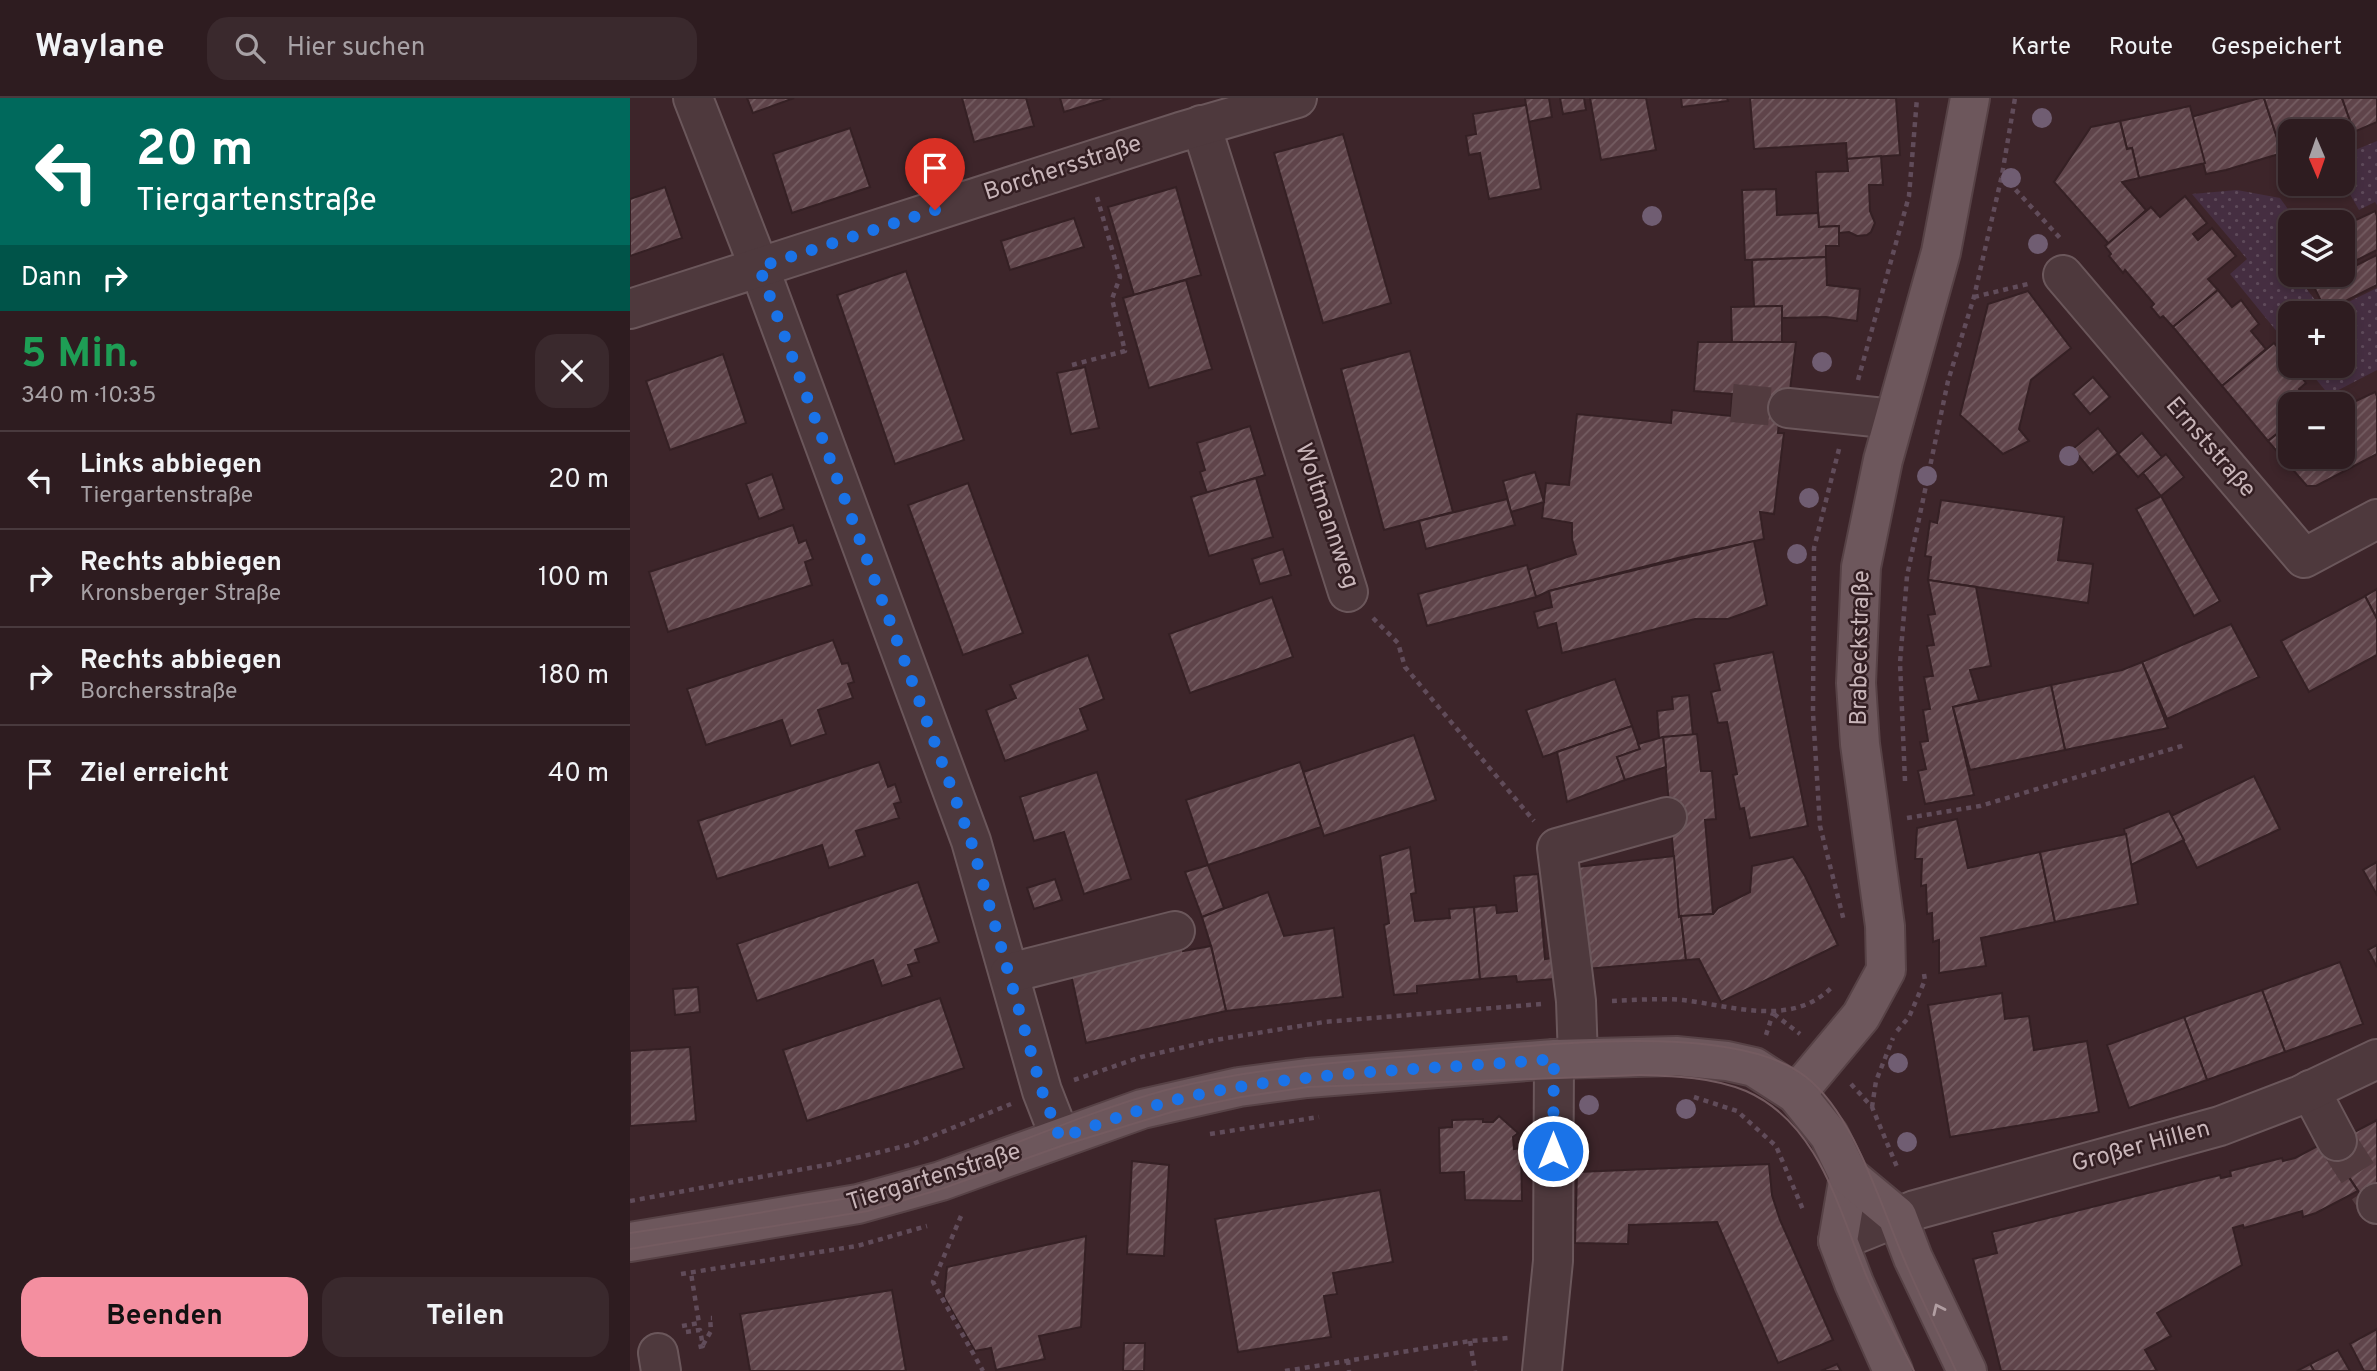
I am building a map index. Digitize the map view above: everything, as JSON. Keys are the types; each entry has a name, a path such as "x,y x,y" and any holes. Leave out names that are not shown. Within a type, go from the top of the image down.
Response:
{"main road":[{"name":"Brabeckstraße","path":"1796,1094 1861,1016 1886,970 1885,926 1860,744 1856,683 1861,567 1883,460 1941,252 1970,98"},
{"name":"Tiergartenstraße","path":"630,1241 858,1204 941,1181 1142,1109 1239,1087 1307,1078 1566,1058 1676,1056 1727,1061 1754,1067 1796,1094 1829,1135 1849,1176 1906,1213 1913,1258 1967,1371"},
{"path":"1849,1176 1838,1241 1893,1371"}],"street":[{"path":"693,98 759,267 971,841 1042,1091 1060,1138"},
{"name":"Borchersstraße","path":"630,309 1200,125 1297,98"},
{"name":"Woltmannweg","path":"1200,125 1348,592"},
{"name":"Ernststraße","path":"2063,275 2304,558 2377,519"},
{"path":"1788,408 1894,419"},
{"path":"1544,1356 1566,1058 1576,1001 1557,848 1667,817"},
{"path":"1010,973 1175,931"},
{"name":"Großer Hillen","path":"1838,1241 1906,1213 2220,1126 2300,1095 2377,1059"},
{"path":"2300,1095 2326,1144"}],"path":[{"path":"1905,792 1900,663 1907,576 1948,381 1974,297 2002,175 2015,98"},
{"path":"1072,365 1125,351 1112,299 1120,277 1087,162"},
{"path":"1974,297 2063,275 2078,258 2002,175"},
{"name":"Woltmannweg","path":"1348,592 1398,643 1405,667 1557,848"},
{"path":"1907,818 1980,806 2185,745"},
{"path":"1906,805 1908,829"},
{"path":"1773,1013 1828,1057 1872,1107 1906,1213"},
{"path":"1688,1096 1737,1111 1776,1146 1806,1217"},
{"path":"1208,1135 1332,1115"},
{"path":"948,1220 974,1211"},
{"path":"961,1216 933,1282 983,1371"},
{"path":"679,1274 857,1246 935,1224"},
{"path":"691,1272 699,1323"},
{"path":"703,1346 711,1331 712,1318"},
{"path":"1285,1371 1501,1337 1544,1356"},
{"path":"1470,1341 1475,1371"},
{"path":"1348,1360 1349,1371"}],"shaded area":[{"path":"2377,141 2377,205 2375,202 2359,210 2351,196 2356,196 2356,150"},
{"path":"2237,190 2280,198 2288,210 2278,210 2278,287 2305,287 2316,301 2278,301 2278,333 2230,274 2247,259 2192,194"},
{"path":"2377,288 2377,370 2335,392 2327,392 2315,378 2355,378 2355,301 2350,301"}],"building":[{"path":"747,98 794,98 753,113"},
{"path":"962,98 1026,98 1034,126 974,142"},
{"path":"1060,98 1110,98 1064,112"},
{"path":"1525,98 1549,98 1552,117 1528,122"},
{"path":"1560,98 1584,98 1586,110 1563,114"},
{"path":"1590,98 1646,98 1656,150 1601,160"},
{"path":"1681,98 1727,98 1728,101 1682,107"},
{"path":"1750,98 1896,98 1900,155 1847,159 1846,143 1754,149"},
{"path":"2264,98 2278,141 2278,154 2206,174 2191,117"},
{"path":"2264,98 2342,98 2349,119 2278,119 2278,141"},
{"path":"2342,98 2377,98 2377,122 2356,131 2356,119 2349,119"},
{"path":"1526,105 1541,189 1489,199 1480,153 1469,155 1466,136 1476,134 1473,114"},
{"path":"2190,106 2205,163 2139,178 2132,148 2127,149 2120,121"},
{"path":"2120,121 2127,149 2132,148 2139,178 2122,182 2146,210 2109,244 2054,182 2091,127"},
{"path":"850,128 870,187 792,213 773,154"},
{"path":"1343,134 1391,303 1323,323 1274,153"},
{"path":"1881,156 1883,185 1869,185 1870,211 1875,223 1871,232 1857,236 1849,232 1839,233 1839,226 1819,227 1816,172 1848,171 1847,159"},
{"path":"665,187 682,238 630,256 630,199"},
{"path":"1176,187 1201,275 1134,295 1108,207"},
{"path":"1776,189 1777,215 1818,213 1819,227 1839,226 1839,246 1826,246 1826,257 1745,260 1742,190"},
{"path":"2185,196 2207,223 2193,234 2198,240 2212,228 2236,256 2208,279 2218,290 2173,327 2163,316 2160,318 2151,307 2154,304 2125,270 2123,273 2109,256 2111,254 2105,246 2151,207 2160,217"},
{"path":"2375,211 2377,216 2377,250 2355,261 2355,220"},
{"path":"1074,218 1084,247 1010,270 1001,241"},
{"path":"2377,255 2377,285 2346,301 2321,301 2314,287 2355,287 2355,266"},
{"path":"1826,257 1827,285 1860,289 1857,321 1826,317 1782,318 1782,306 1754,307 1752,260"},
{"path":"906,271 964,440 895,464 837,295"},
{"path":"1186,280 1212,369 1149,388 1123,298"},
{"path":"2218,290 2232,307 2241,300 2259,324 2251,331 2266,349 2222,386 2173,327"},
{"path":"2028,291 2071,348 2031,380 2019,429 2029,441 2003,454 1960,415 1988,304"},
{"path":"1782,306 1782,342 1732,343 1731,307"},
{"path":"1698,342 1796,342 1786,422 1779,421 1778,433 1784,433 1774,514 1760,512 1764,539 1682,557 1549,591 1536,597 1528,570 1576,554 1572,523 1542,518 1546,483 1569,485 1577,414 1671,423 1672,410 1731,416 1732,394 1694,391"},
{"path":"2274,343 2278,348 2278,378 2302,378 2306,383 2299,389 2302,392 2278,392 2278,433 2268,441 2222,386"},
{"path":"1410,351 1453,512 1384,530 1341,369"},
{"path":"723,354 746,423 670,450 646,381"},
{"path":"1085,367 1099,428 1071,434 1057,373"},
{"path":"2093,377 2110,397 2090,414 2073,394"},
{"path":"2375,392 2377,396 2377,454 2355,466 2355,401"},
{"path":"1250,426 1265,475 1207,493 1200,472 1205,470 1197,443"},
{"path":"2098,428 2118,453 2093,473 2073,449"},
{"path":"2142,433 2162,457 2138,477 2118,454"},
{"path":"2278,433 2278,453 2268,441"},
{"path":"2166,454 2184,477 2161,496 2143,473"},
{"path":"2292,469 2348,469 2316,486 2307,486"},
{"path":"1535,472 1544,502 1511,512 1503,481"},
{"path":"772,474 784,509 759,519 746,484"},
{"path":"1256,478 1273,537 1209,556 1191,497"},
{"path":"968,483 1023,633 963,655 908,505"},
{"path":"2161,496 2220,601 2194,616 2136,509"},
{"path":"1507,499 1515,525 1426,549 1419,521"},
{"path":"1941,500 2064,517 2058,560 2093,564 2088,603 1928,580 1931,557 1925,556 1930,521 1937,523"},
{"path":"793,525 799,543 806,540 813,559 805,562 812,585 668,632 649,572"},
{"path":"1754,541 1767,605 1728,619 1695,619 1562,653 1556,623 1538,628 1534,612 1552,607 1549,591"},
{"path":"1283,549 1291,575 1260,584 1252,559"},
{"path":"1527,565 1536,597 1427,626 1418,594"},
{"path":"1928,580 1976,587 1991,666 1970,670 1979,700 1953,707 1974,795 1925,804 1918,771 1926,769 1920,742 1928,741 1923,710 1930,709 1924,677 1933,676 1927,646 1934,645 1928,615 1935,614"},
{"path":"2377,589 2377,619 2365,596"},
{"path":"2365,596 2377,619 2377,655 2309,692 2281,641"},
{"path":"1272,597 1293,657 1190,693 1169,634"},
{"path":"2231,624 2259,677 2167,719 2142,662"},
{"path":"833,640 842,664 848,663 854,682 848,684 853,698 818,710 826,734 791,746 782,720 706,745 687,689"},
{"path":"1773,652 1808,826 1750,838 1733,775 1737,774 1727,722 1718,723 1711,692 1720,690 1714,664"},
{"path":"1088,655 1104,699 1080,709 1088,730 1005,761 986,710 1016,698 1010,685"},
{"path":"2142,662 2168,728 2065,750 2051,685 2122,670"},
{"path":"1615,679 1632,726 1543,757 1526,710"},
{"path":"2051,685 2065,750 1970,770 1953,707"},
{"path":"1689,695 1693,735 1659,738 1657,711 1673,709 1672,697"},
{"path":"1632,726 1640,749 1617,757 1625,780 1567,802 1557,752"},
{"path":"1697,734 1701,771 1712,771 1716,819 1705,820 1713,914 1679,917 1663,737"},
{"path":"1414,735 1436,800 1324,836 1303,772"},
{"path":"1663,737 1666,767 1625,780 1617,757 1640,749 1638,744"},
{"path":"879,762 888,787 895,784 901,802 894,804 899,818 856,831 865,856 829,868 822,845 717,879 698,821"},
{"path":"1300,762 1321,827 1208,865 1186,800"},
{"path":"1097,772 1131,879 1084,894 1064,832 1034,841 1020,797"},
{"path":"2254,776 2280,829 2197,868 2171,816"},
{"path":"2169,811 2184,840 2131,865 2124,829"},
{"path":"1957,819 1968,868 2040,852 2055,922 1981,938 1986,966 1939,973 1939,940 1933,942 1932,913 1927,914 1926,885 1921,886 1922,859 1915,859 1917,828"},
{"path":"2126,834 2138,904 2055,922 2040,852"},
{"path":"1410,847 1416,893 1411,894 1415,921 1450,918 1449,909 1474,907 1480,979 1417,986 1417,993 1394,995 1384,925 1389,923 1380,856"},
{"path":"1674,856 1686,960 1586,969 1577,867"},
{"path":"1793,857 1838,945 1721,1002 1699,959 1686,960 1681,916 1713,914 1718,908 1750,892 1752,866"},
{"path":"2377,862 2377,895 2363,870"},
{"path":"1208,865 1224,908 1202,917 1185,872"},
{"path":"1538,874 1545,959 1552,958 1554,979 1517,982 1516,976 1480,979 1474,907 1496,905 1497,913 1517,911 1514,876"},
{"path":"1055,879 1062,900 1034,909 1027,888"},
{"path":"918,882 939,942 915,950 919,962 908,965 912,976 882,986 873,960 757,1001 737,944"},
{"path":"1268,892 1284,936 1334,928 1343,997 1226,1011 1202,917"},
{"path":"2377,945 2377,967 2368,950"},
{"path":"1182,946 1183,951 1211,946 1226,1011 1086,1043 1070,970"},
{"path":"2340,962 2363,1024 2285,1052 2262,990"},
{"path":"698,987 700,1012 675,1015 673,989"},
{"path":"2262,990 2285,1052 2207,1080 2184,1017"},
{"path":"2002,993 2005,1019 2029,1016 2034,1050 2087,1041 2099,1112 1950,1137 1928,1005"},
{"path":"940,998 964,1068 807,1121 783,1050"},
{"path":"2184,1017 2207,1080 2129,1108 2107,1045"},
{"path":"690,1047 696,1121 630,1126 630,1051"},
{"path":"1499,1116 1518,1133 1513,1137 1514,1149 1521,1148 1522,1201 1465,1200 1464,1172 1440,1173 1439,1128 1452,1127 1452,1120 1483,1119 1483,1122 1493,1122"},
{"path":"2377,1120 2377,1203 2369,1207 2328,1146"},
{"path":"2325,1142 2358,1191 2303,1217 2302,1211 2244,1228 2243,1225 2233,1228 2242,1265 2157,1313 2171,1336 2145,1350 2157,1371 2001,1371 1973,1259 1997,1253 1992,1232 2220,1175 2221,1178 2231,1176 2230,1171 2282,1158 2283,1161 2295,1158"},
{"path":"1132,1161 1169,1165 1164,1256 1127,1254"},
{"path":"1769,1164 1772,1195 1780,1220 1833,1340 1778,1363 1717,1222 1629,1225 1628,1244 1575,1243 1577,1172"},
{"path":"1380,1190 1393,1262 1333,1273 1337,1294 1324,1296 1331,1337 1238,1352 1215,1219"},
{"path":"1086,1236 1081,1327 1039,1336 1045,1359 996,1370 991,1348 975,1351 944,1297 947,1267"},
{"path":"892,1290 906,1371 750,1371 740,1314"},
{"path":"2377,1329 2377,1371 2364,1371 2350,1344"},
{"path":"1124,1343 1145,1343 1144,1371 1123,1371"},
{"path":"2338,1350 2350,1371 2314,1371 2310,1364"},
{"path":"1837,1364 1841,1371 1821,1371"},
{"path":"2310,1364 2314,1371 2297,1371"}],"tunnel":[{"path":"1732,403 1788,408"},
{"path":"2337,1141 2377,1203"}],"tram line":[{"path":"630,1233 867,1194 942,1171 1128,1101 1236,1075 1342,1062 1583,1042 1685,1043 1732,1048 1774,1059 1806,1077 1823,1093 1852,1136 1864,1161 1910,1273 1956,1371"},
{"path":"630,1249 868,1211 1175,1111 1241,1097 1308,1087 1640,1075 1680,1077 1707,1080 1746,1091 1771,1105 1792,1124 1823,1170 1871,1287 1914,1371"}],"route":[{"path":"935,210 759,267 971,841 1042,1091 1060,1138 1142,1109 1239,1087 1307,1078 1554,1059 1553,1151"}]}
